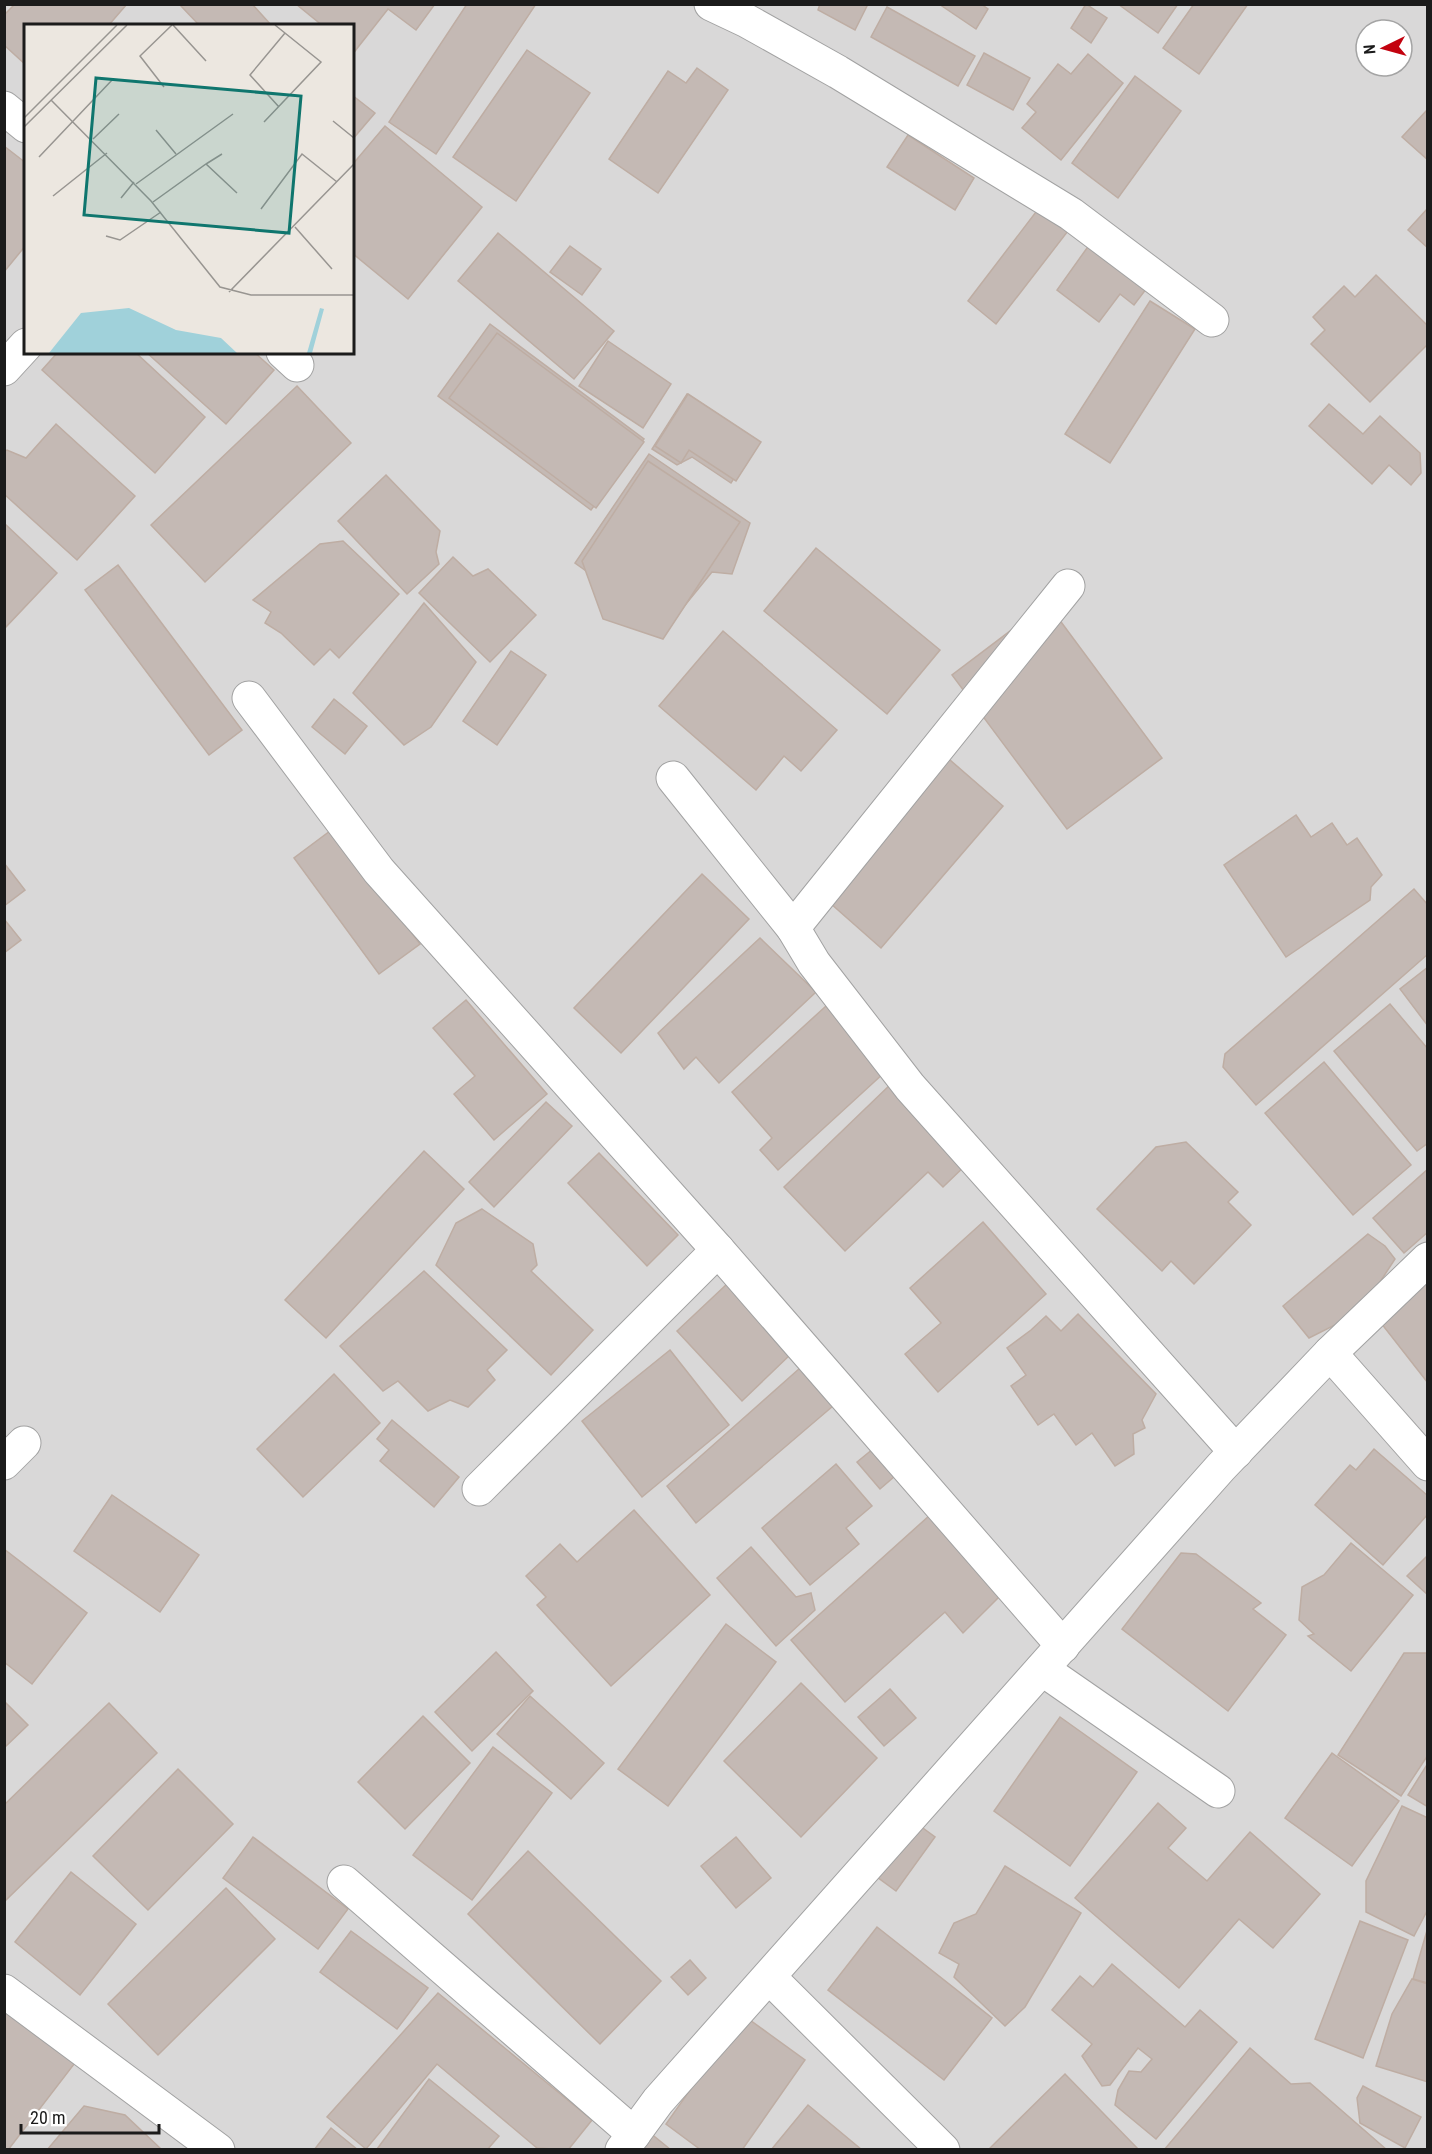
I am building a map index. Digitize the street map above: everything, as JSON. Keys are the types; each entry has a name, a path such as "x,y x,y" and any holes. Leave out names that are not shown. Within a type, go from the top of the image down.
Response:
{"street":[{"path":"711,4 747,21 838,72 1071,214 1212,320"},
{"path":"4,108 24,124"},
{"path":"4,369 24,347"},
{"path":"793,928 1068,586"},
{"path":"249,698 379,871 718,1250 1053,1658 1218,1791"},
{"path":"673,778 793,928 814,963 910,1087 1236,1452"},
{"path":"479,1489 718,1250"},
{"path":"344,1882 628,2142 658,2101 1236,1452 1330,1353 1428,1259"},
{"path":"1330,1353 1428,1464"},
{"path":"769,1977 943,2150"},
{"path":"4,1991 218,2150"}],"shaded area":[{"path":"5,5 1427,5 1427,2149 5,2150"}],"building":[{"path":"15,4 127,4 110,24 24,24 24,63 4,45 4,15"},
{"path":"252,4 270,24 198,24 180,5"},
{"path":"296,4 435,4 416,30 388,9 355,51 354,24 321,24"},
{"path":"467,4 536,4 436,154 389,122"},
{"path":"820,4 868,4 855,30 818,10"},
{"path":"939,4 981,4 988,9 976,29"},
{"path":"1086,4 1107,18 1091,43 1071,28"},
{"path":"1118,4 1178,4 1158,33"},
{"path":"1194,4 1248,4 1199,74 1163,48"},
{"path":"887,7 975,56 958,86 871,37"},
{"path":"527,50 590,93 516,201 453,157"},
{"path":"984,53 1030,78 1013,110 967,85"},
{"path":"1088,54 1123,83 1061,160 1022,128 1036,112 1027,104 1058,64 1071,74"},
{"path":"697,68 728,90 658,193 609,159 668,71 686,83"},
{"path":"1135,76 1181,111 1118,198 1072,163"},
{"path":"354,97 375,113 354,138"},
{"path":"1428,109 1428,160 1402,137"},
{"path":"385,126 482,207 408,299 354,255 354,163"},
{"path":"908,135 974,178 955,210 887,167"},
{"path":"4,146 24,161 24,247 4,272"},
{"path":"1039,208 1068,231 996,324 968,301"},
{"path":"1428,208 1428,248 1408,230"},
{"path":"498,233 614,331 574,379 458,281"},
{"path":"1092,241 1150,284 1134,305 1120,294 1099,322 1057,290"},
{"path":"570,246 601,269 582,295 550,272"},
{"path":"1376,275 1428,326 1428,344 1370,402 1311,344 1325,330 1313,317 1344,286 1355,297"},
{"path":"1150,301 1195,329 1110,463 1065,434"},
{"path":"490,324 644,439 591,510 438,396"},
{"path":"497,333 644,442 596,508 449,398"},
{"path":"608,341 671,384 643,428 579,386"},
{"path":"56,354 137,354 205,417 155,473 42,370"},
{"path":"148,354 256,354 274,370 226,424"},
{"path":"297,386 351,443 205,582 151,525"},
{"path":"687,394 758,441 731,483 692,457 677,465 652,449"},
{"path":"688,394 761,442 736,481 689,450 681,463 655,446"},
{"path":"1329,404 1363,434 1380,416 1420,453 1421,473 1411,485 1389,465 1372,484 1309,426"},
{"path":"56,424 135,496 77,560 4,494 4,452 7,450 26,458"},
{"path":"649,454 750,523 732,574 712,572 664,631 639,611 622,619 599,605 603,583 575,563"},
{"path":"648,461 740,522 663,639 603,619 582,561"},
{"path":"386,475 440,531 436,552 439,564 407,594 338,521"},
{"path":"4,523 57,573 4,629"},
{"path":"343,541 399,594 339,658 330,649 314,665 281,633 265,623 271,612 253,600 320,544"},
{"path":"816,548 940,650 887,714 764,611"},
{"path":"453,557 473,576 488,569 536,615 490,662 419,593"},
{"path":"118,565 242,730 209,755 85,590"},
{"path":"424,603 476,662 431,727 404,745 353,693"},
{"path":"1047,603 1162,758 1067,829 952,675"},
{"path":"723,631 837,730 801,771 784,756 756,790 659,706"},
{"path":"511,651 546,675 497,745 463,721"},
{"path":"334,699 367,726 345,754 312,727"},
{"path":"935,747 1003,806 881,948 813,888"},
{"path":"1296,815 1311,837 1332,823 1347,845 1357,838 1382,875 1371,887 1370,900 1286,957 1224,865"},
{"path":"334,828 420,944 379,974 294,858"},
{"path":"4,863 25,890 4,906"},
{"path":"702,874 749,919 621,1053 574,1008"},
{"path":"1414,889 1428,905 1428,954 1256,1105 1223,1067 1225,1054"},
{"path":"4,919 21,940 4,953"},
{"path":"760,938 816,992 719,1083 696,1057 684,1069 658,1033"},
{"path":"1428,967 1428,1026 1400,989"},
{"path":"466,1000 547,1094 494,1140 454,1094 475,1076 433,1028"},
{"path":"1390,1004 1428,1049 1428,1143 1417,1151 1334,1051"},
{"path":"826,1006 885,1072 778,1170 760,1150 772,1138 732,1092"},
{"path":"1324,1062 1411,1165 1353,1215 1265,1113"},
{"path":"894,1081 970,1161 943,1187 928,1172 845,1251 784,1187"},
{"path":"546,1102 572,1126 494,1207 469,1182"},
{"path":"1186,1142 1238,1192 1228,1202 1251,1225 1194,1284 1171,1261 1162,1271 1097,1209 1156,1147"},
{"path":"424,1151 464,1189 326,1338 285,1300"},
{"path":"599,1153 678,1235 647,1266 568,1183"},
{"path":"1428,1169 1428,1232 1404,1253 1373,1218"},
{"path":"482,1209 533,1244 537,1265 531,1271 593,1330 551,1375 436,1265 456,1223"},
{"path":"983,1222 1046,1294 938,1392 905,1354 941,1323 910,1288"},
{"path":"1368,1234 1385,1246 1395,1259 1378,1285 1337,1324 1309,1338 1283,1306"},
{"path":"424,1271 507,1350 487,1370 495,1380 468,1407 450,1400 428,1411 398,1381 383,1391 340,1346"},
{"path":"1428,1278 1428,1383 1377,1318"},
{"path":"728,1283 793,1352 742,1401 677,1331"},
{"path":"1078,1314 1156,1394 1142,1420 1145,1428 1133,1434 1134,1454 1115,1466 1092,1433 1076,1445 1054,1414 1038,1425 1011,1386 1026,1375 1007,1348 1046,1316 1061,1331"},
{"path":"670,1350 729,1425 642,1497 582,1421"},
{"path":"800,1368 833,1406 696,1523 667,1486"},
{"path":"334,1374 380,1423 303,1497 257,1449"},
{"path":"392,1420 459,1477 434,1507 380,1461 389,1450 377,1439"},
{"path":"879,1444 902,1470 880,1489 857,1462"},
{"path":"1374,1449 1428,1496 1428,1514 1383,1565 1315,1505 1350,1465 1356,1470"},
{"path":"836,1464 872,1506 846,1528 859,1544 810,1585 762,1528"},
{"path":"112,1495 199,1555 160,1612 74,1551"},
{"path":"634,1510 710,1595 611,1686 537,1605 546,1597 526,1576 560,1544 577,1562"},
{"path":"930,1515 1002,1594 963,1633 945,1612 845,1702 791,1640"},
{"path":"1351,1543 1413,1595 1351,1671 1308,1636 1314,1634 1299,1620 1302,1587 1324,1575"},
{"path":"751,1547 796,1597 811,1593 815,1610 776,1646 717,1578"},
{"path":"4,1549 87,1613 32,1684 4,1662"},
{"path":"1181,1553 1196,1554 1261,1603 1253,1609 1286,1635 1228,1711 1122,1629"},
{"path":"1428,1555 1428,1595 1407,1576"},
{"path":"726,1624 776,1662 668,1806 618,1769"},
{"path":"496,1652 533,1691 472,1751 435,1712"},
{"path":"1404,1653 1428,1653 1428,1755 1401,1796 1338,1755"},
{"path":"801,1683 877,1758 801,1837 724,1761"},
{"path":"890,1689 916,1718 884,1746 858,1717"},
{"path":"530,1696 604,1763 571,1799 497,1734"},
{"path":"4,1701 28,1725 4,1748"},
{"path":"109,1703 157,1753 4,1902 4,1805"},
{"path":"423,1716 470,1763 405,1829 358,1782"},
{"path":"1060,1717 1137,1772 1070,1866 994,1811"},
{"path":"493,1747 552,1793 472,1900 413,1855"},
{"path":"1332,1753 1399,1801 1352,1866 1285,1818"},
{"path":"1428,1763 1428,1807 1408,1795"},
{"path":"178,1769 233,1824 148,1910 93,1856"},
{"path":"1158,1803 1186,1828 1168,1848 1207,1881 1250,1832 1320,1894 1273,1948 1239,1919 1179,1988 1075,1898"},
{"path":"1402,1806 1428,1818 1428,1909 1414,1936 1366,1912 1366,1881"},
{"path":"916,1823 935,1837 896,1891 877,1877"},
{"path":"253,1837 348,1909 318,1949 223,1878"},
{"path":"736,1837 771,1878 736,1908 701,1866"},
{"path":"528,1851 661,1981 600,2044 468,1914"},
{"path":"1005,1866 1081,1913 1025,2007 1005,2026 954,1977 959,1964 939,1953 954,1923 976,1914"},
{"path":"71,1872 136,1924 80,1995 15,1942"},
{"path":"226,1888 275,1939 158,2055 108,2004"},
{"path":"1360,1921 1408,1940 1363,2058 1315,2039"},
{"path":"877,1927 992,2018 944,2080 828,1990"},
{"path":"1428,1927 1428,1983 1413,1979"},
{"path":"351,1931 428,1988 397,2029 320,1972"},
{"path":"690,1960 706,1978 688,1995 671,1977"},
{"path":"1112,1964 1185,2027 1200,2010 1237,2042 1156,2139 1115,2105 1118,2090 1129,2071 1141,2072 1152,2059 1138,2048 1110,2085 1102,2086 1082,2056 1092,2044 1052,2010 1080,1976 1093,1987"},
{"path":"1412,1979 1428,1984 1428,2082 1376,2066 1392,2014"},
{"path":"438,1993 592,2120 568,2150 537,2148 437,2064 366,2149 327,2117"},
{"path":"4,2001 78,2059 8,2150 4,2150"},
{"path":"743,2015 805,2060 742,2150 701,2150 666,2124"},
{"path":"1250,2048 1291,2084 1310,2083 1387,2150 1164,2150"},
{"path":"1065,2074 1139,2150 989,2150 989,2149"},
{"path":"429,2079 499,2136 487,2150 377,2149"},
{"path":"1363,2086 1421,2117 1405,2148 1360,2123 1357,2098"},
{"path":"808,2105 862,2150 771,2150"},
{"path":"84,2106 125,2115 161,2149 47,2150"},
{"path":"331,2128 358,2150 314,2150"},
{"path":"649,2132 671,2150 635,2150"}]}
